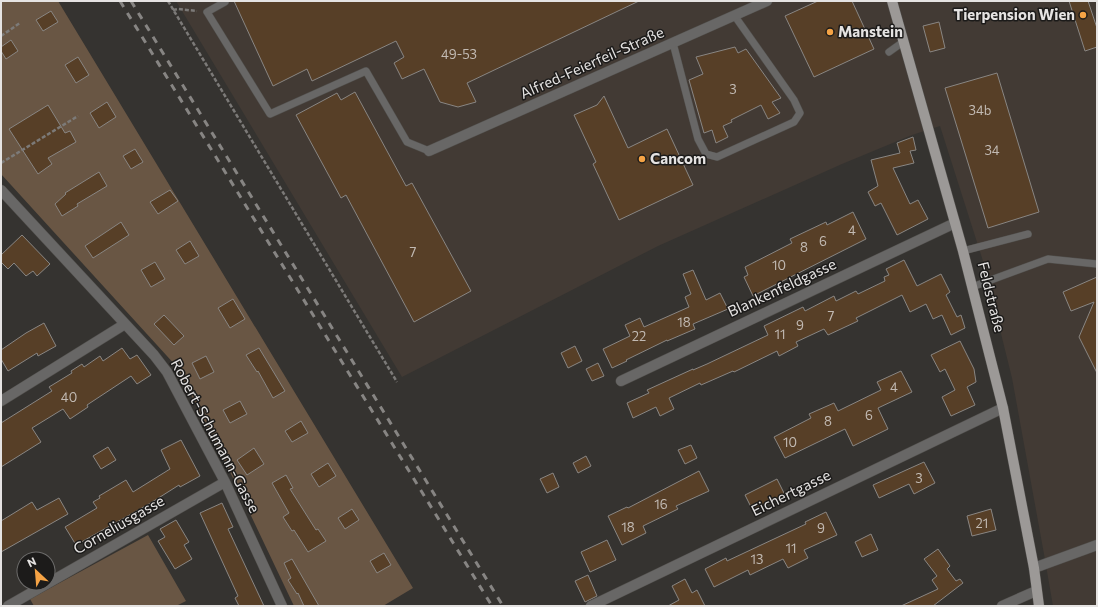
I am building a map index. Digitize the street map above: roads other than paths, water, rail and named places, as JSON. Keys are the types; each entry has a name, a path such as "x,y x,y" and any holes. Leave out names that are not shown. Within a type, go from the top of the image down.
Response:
{"main road":[{"name":"Feldstraße","path":"892,1 963,251 1003,408 1034,568 1039,606"}],"street":[{"name":"Alfred-Feierfeil-Straße","path":"430,151 767,1"},
{"name":"Robert-Schumann-Gasse","path":"1,190 154,355 167,372 225,482 282,606"},
{"name":"Blankenfeldgasse","path":"621,381 955,223"},
{"path":"1,402 125,324"},
{"name":"Eichertgasse","path":"591,606 1003,408"},
{"name":"Corneliusgasse","path":"8,606 225,482"},
{"path":"1034,568 1097,545"},
{"path":"1002,606 1036,591"}],"lane":[{"path":"225,2 207,12 270,114 366,71 407,142 430,151"},
{"path":"673,43 698,139 706,154 717,157 794,122 800,113 794,100 734,15"},
{"path":"889,52 903,42"},
{"path":"963,251 1028,234"},
{"path":"972,287 1048,259 1097,264"}],"railway":[{"path":"120,1 492,606"},
{"path":"131,1 503,606"}],"place":[{"name":"Tierpension Wien","path":"1083,15"},
{"name":"Manstein","path":"830,32"},
{"name":"Cancom","path":"642,159"}]}
